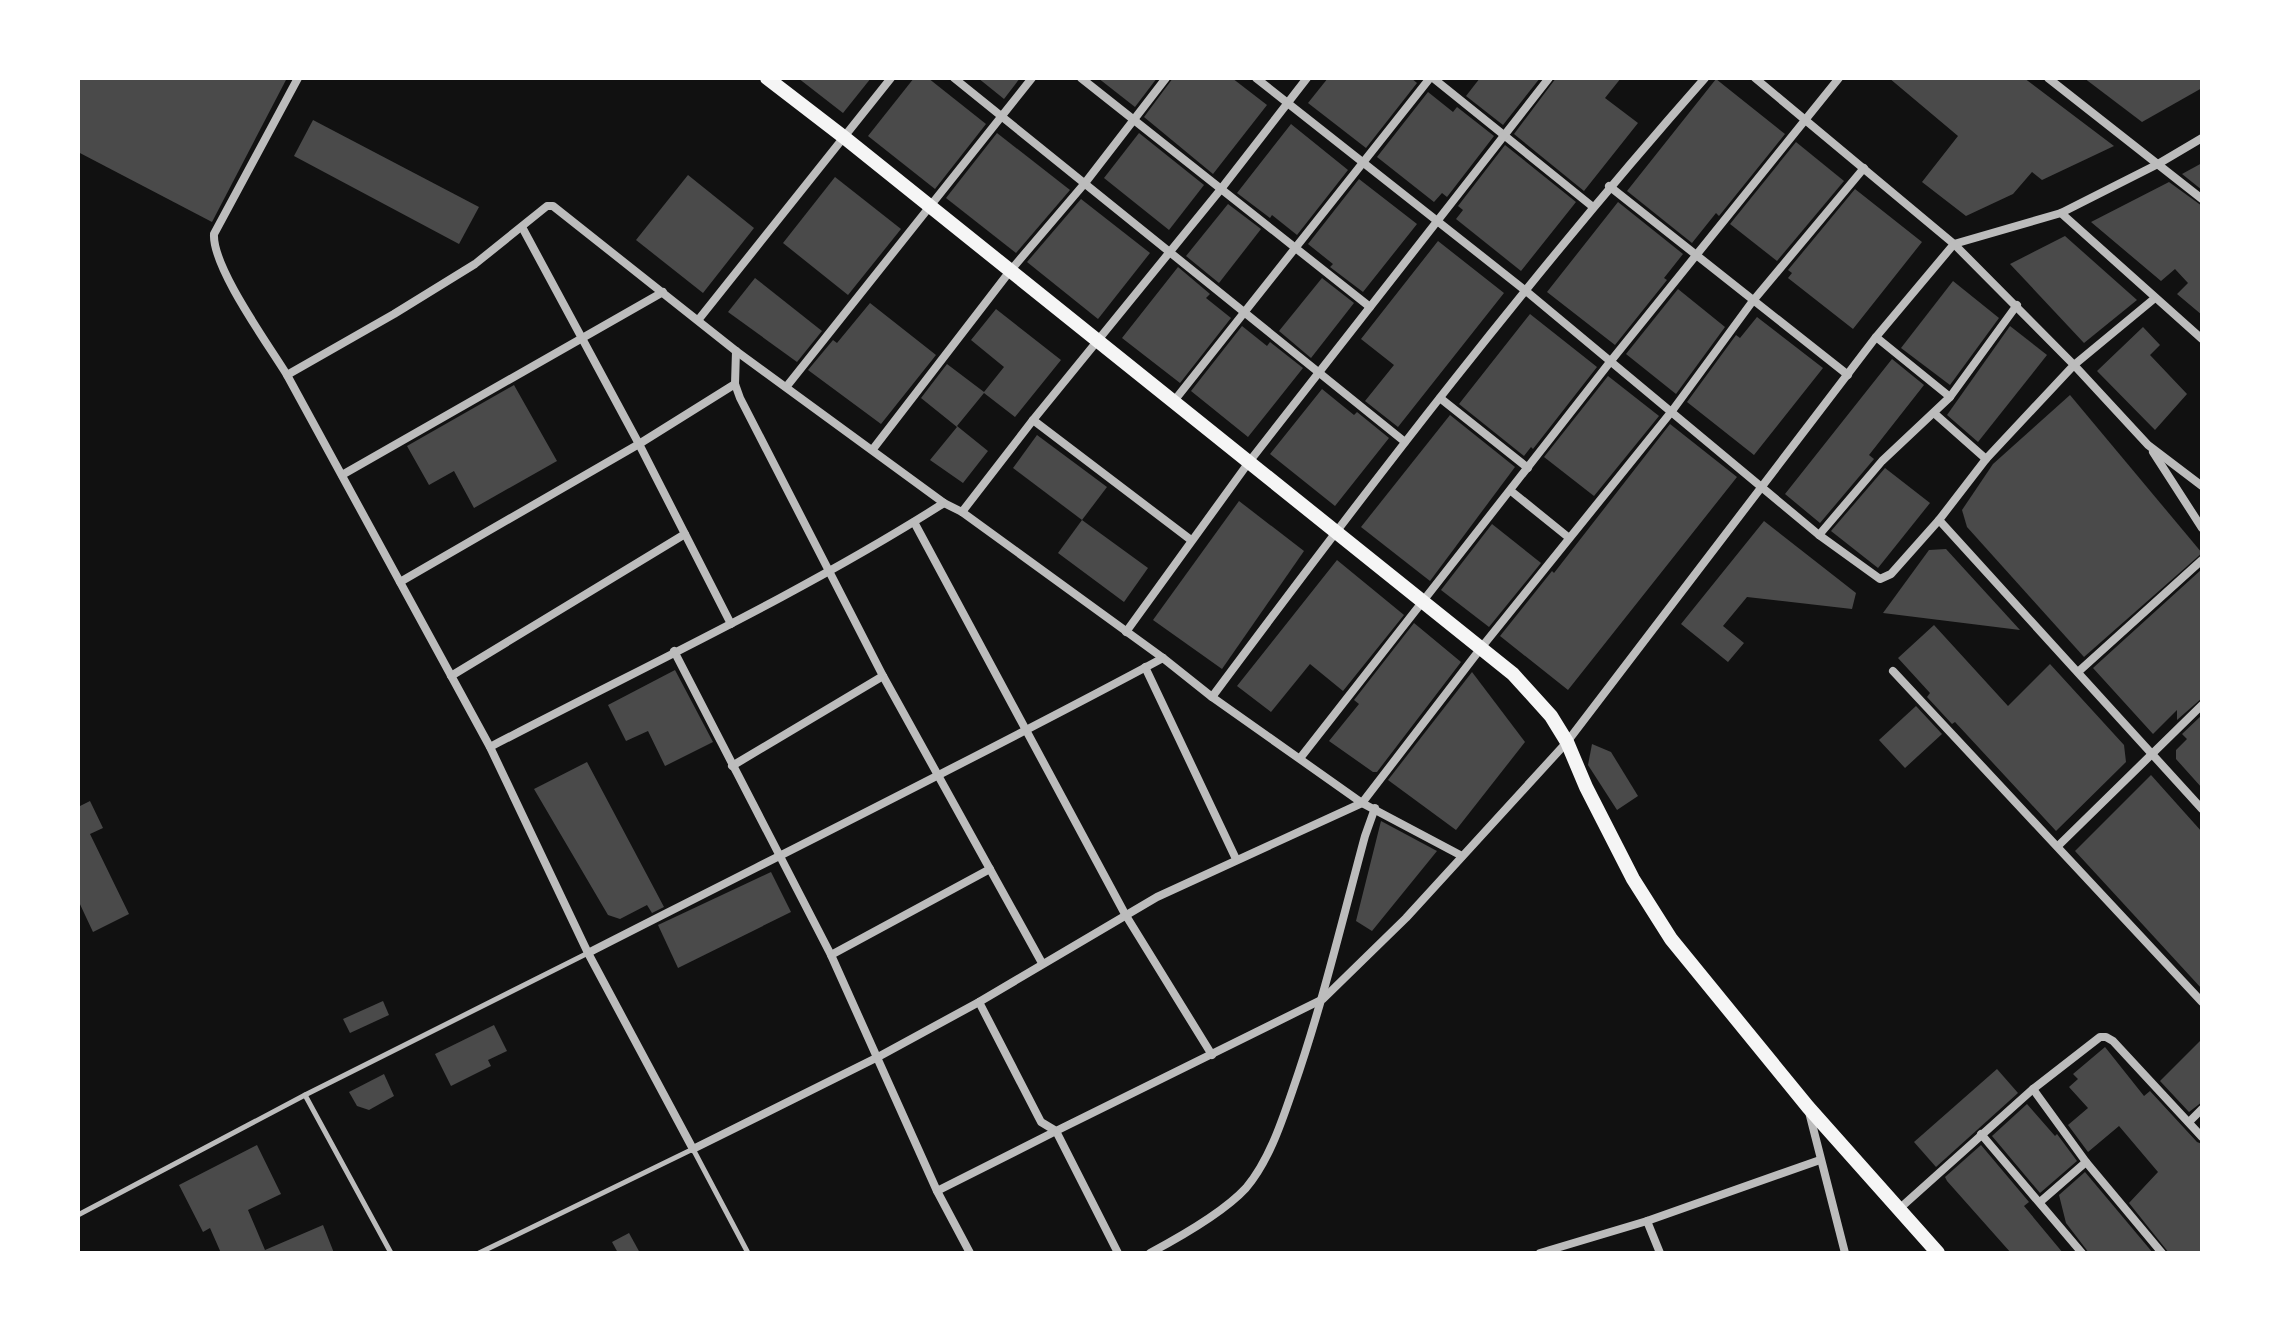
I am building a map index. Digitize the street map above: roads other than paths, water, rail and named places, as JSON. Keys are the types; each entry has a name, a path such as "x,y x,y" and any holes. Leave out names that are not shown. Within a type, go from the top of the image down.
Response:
{"main road":[{"path":"767,78 1336,531 1533,694 1567,742 1586,787 1633,879 1671,939 1808,1107 1938,1253"}],"street":[{"path":"298,78 214,234 213,242 220,263 287,375 490,747 588,953 693,1149 878,1057 979,1002 1125,914 1236,859 1362,803 1568,537 1672,411 1752,302 1864,168"},
{"path":"699,319 891,78"},
{"path":"954,78 1405,442"},
{"path":"787,386 1032,78"},
{"path":"1081,78 1370,307"},
{"path":"873,449 1010,271 1085,183 1166,78"},
{"path":"1256,78 1526,291 1819,535 1883,579 1939,520 1986,459 2074,365 2155,298"},
{"path":"962,512 1307,78"},
{"path":"1174,401 1431,78 1593,207"},
{"path":"1126,632 1249,462 1549,78"},
{"path":"1212,697 1440,398 1609,186 1705,78"},
{"path":"1755,78 1954,244 2017,305 2148,445 2202,528"},
{"path":"1301,757 1610,362 1839,78"},
{"path":"2048,78 2202,199"},
{"path":"937,1191 1323,999 1406,918 1567,742 1876,337 1954,244 2061,213 2202,138"},
{"path":"1609,186 1848,375"},
{"path":"287,375 475,264 547,206 553,206 736,351 1163,658 1212,697 1362,803 1462,856"},
{"path":"2061,213 2202,339"},
{"path":"522,227 639,444 731,624"},
{"path":"342,475 663,292"},
{"path":"1819,535 1882,461 1950,397 2017,305"},
{"path":"1876,337 1950,397"},
{"path":"736,351 735,384 828,572 1042,963"},
{"path":"400,582 639,444 735,384"},
{"path":"1440,398 1528,468"},
{"path":"1934,413 1986,459"},
{"path":"1033,420 1191,540"},
{"path":"2148,445 2202,486"},
{"path":"1511,491 1568,537"},
{"path":"490,747 828,572 944,503"},
{"path":"1939,520 2202,809"},
{"path":"914,522 1125,914 1212,1055"},
{"path":"451,676 685,534"},
{"path":"2078,672 2202,560"},
{"path":"674,651 831,955 937,1191 970,1253"},
{"path":"588,953 1028,730 1163,658"},
{"path":"1145,667 1236,859"},
{"path":"1893,671 2202,1002"},
{"path":"732,766 883,676"},
{"path":"2058,846 2202,705"},
{"path":"1150,1253 1226,1205 1246,1187 1281,1122 1323,999 1375,808"},
{"path":"831,955 990,869"},
{"path":"979,1002 1041,1122 1056,1131 1118,1253"},
{"path":"1899,1209 2033,1089 2100,1037 2106,1037 2202,1137"},
{"path":"2033,1089 2086,1162 2162,1253"},
{"path":"1808,1107 1845,1253"},
{"path":"2189,1122 2202,1109"},
{"path":"1981,1134 2082,1253"},
{"path":"1540,1253 1568,1249 1820,1160"},
{"path":"2040,1202 2086,1162"},
{"path":"1647,1221 1660,1253"}],"lane":[{"path":"78,1215 305,1095 588,953"},
{"path":"305,1095 391,1253"},
{"path":"479,1253 693,1149 748,1253"}]}
